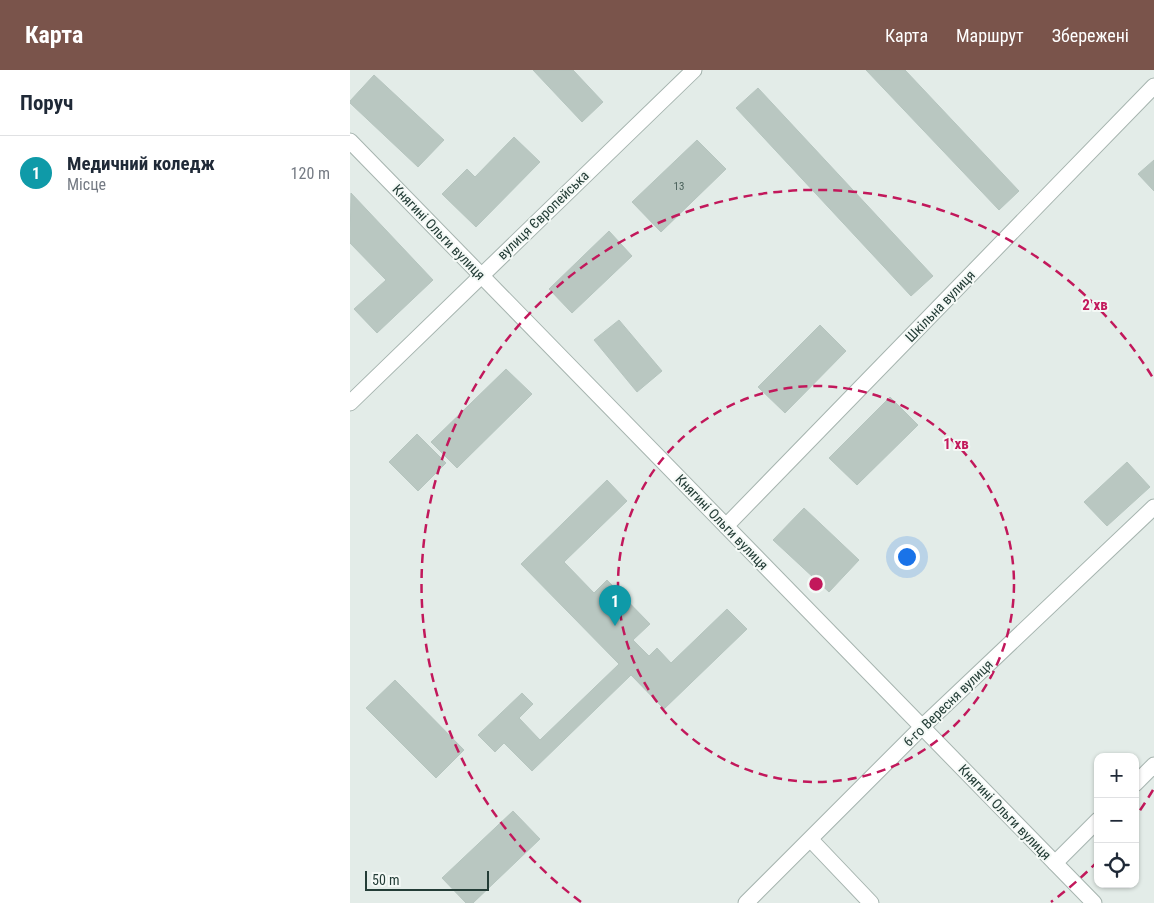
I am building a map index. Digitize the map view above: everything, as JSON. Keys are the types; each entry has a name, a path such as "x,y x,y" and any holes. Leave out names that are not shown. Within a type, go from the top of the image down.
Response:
{"street":[{"name":"вулиця Європейська","path":"350,404 694,70"},
{"name":"Шкільна вулиця","path":"726,526 1154,86"},
{"name":"Княгині Ольги вулиця","path":"350,141 1094,903"},
{"name":"6-го Вересня вулиця","path":"746,903 922,727 1154,506"},
{"path":"1139,780 1154,766"},
{"path":"1055,862 1094,824"},
{"path":"811,840 871,903"}],"building":[{"path":"533,70 573,70 603,102 582,122"},
{"path":"866,70 905,70 1019,191 999,210"},
{"path":"374,75 444,140 418,167 350,103"},
{"path":"758,88 933,276 911,296 736,108"},
{"path":"514,137 540,162 476,227 442,194 467,169 475,177"},
{"path":"697,140 726,169 661,232 632,202"},
{"path":"1154,160 1154,191 1138,174"},
{"path":"351,193 433,280 377,333 354,309 386,280 350,243"},
{"path":"609,231 632,256 572,313 549,289"},
{"path":"619,320 662,371 637,392 594,340"},
{"path":"820,325 846,351 785,413 758,387"},
{"path":"506,369 532,394 457,468 431,442"},
{"path":"890,397 918,425 857,485 829,458"},
{"path":"417,434 446,463 418,491 389,462"},
{"path":"1127,462 1150,487 1107,526 1084,502"},
{"path":"607,480 627,501 564,562 594,593 607,580 650,624 633,640 649,656 657,648 671,663 727,609 747,629 664,709 631,675 532,771 504,743 495,752 478,735 522,693 533,704 519,718 540,740 619,664 521,564"},
{"path":"804,508 859,560 829,592 773,540"},
{"path":"395,680 464,750 436,778 366,708"},
{"path":"513,811 540,839 473,903 466,903 442,878"}],"place":[{"name":"Медичний коледж","path":"615,626"}]}
